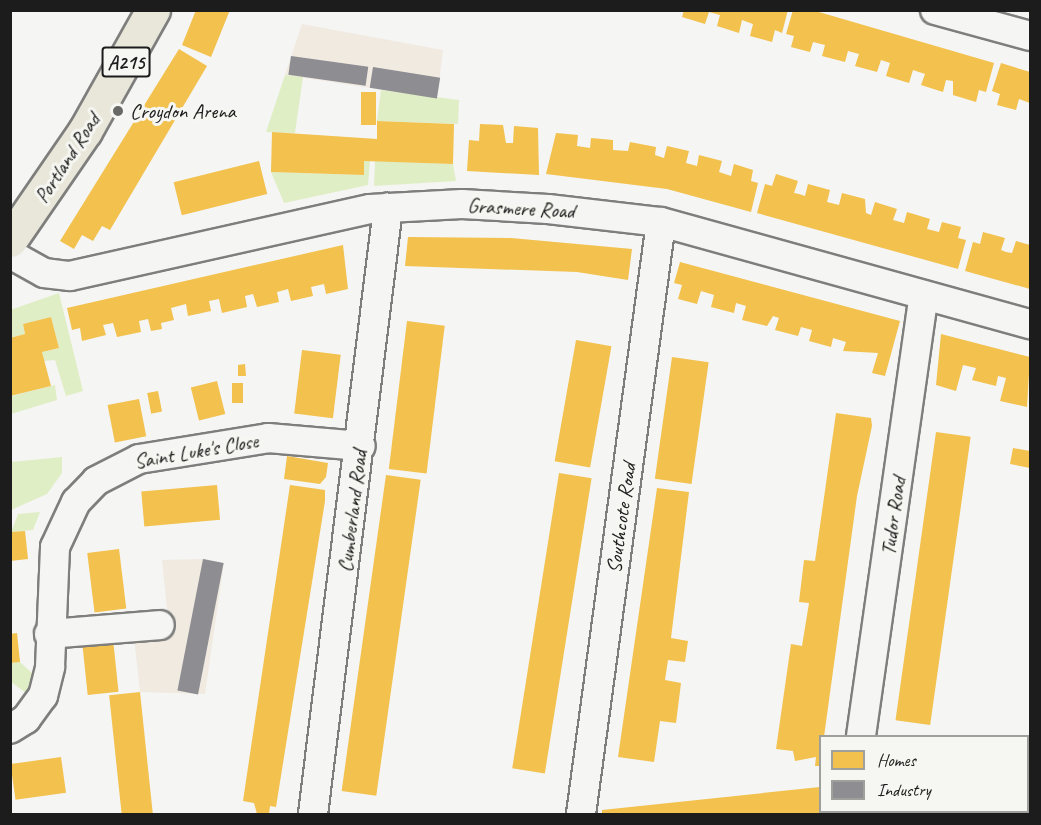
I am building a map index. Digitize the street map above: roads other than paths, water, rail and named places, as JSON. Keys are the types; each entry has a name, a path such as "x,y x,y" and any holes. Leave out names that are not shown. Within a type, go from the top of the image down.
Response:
{"main road":[{"name":"Portland Road","path":"10,240 92,120 153,10"}],"street":[{"path":"935,10 1030,36"},
{"name":"Grasmere Road","path":"10,254 44,273 70,276 388,208 504,206 661,222 1030,324"},
{"name":"Cumberland Road","path":"313,814 361,446 388,208"},
{"name":"Southcote Road","path":"581,814 661,222"},
{"name":"Tudor Road","path":"861,735 924,295"},
{"name":"Saint Luke's Close","path":"10,729 26,719 43,696 52,564 61,530 85,491 110,471 139,459 268,438 361,446"},
{"path":"49,634 160,625"}],"place":[{"name":"Croydon Arena","path":"118,111"}]}
